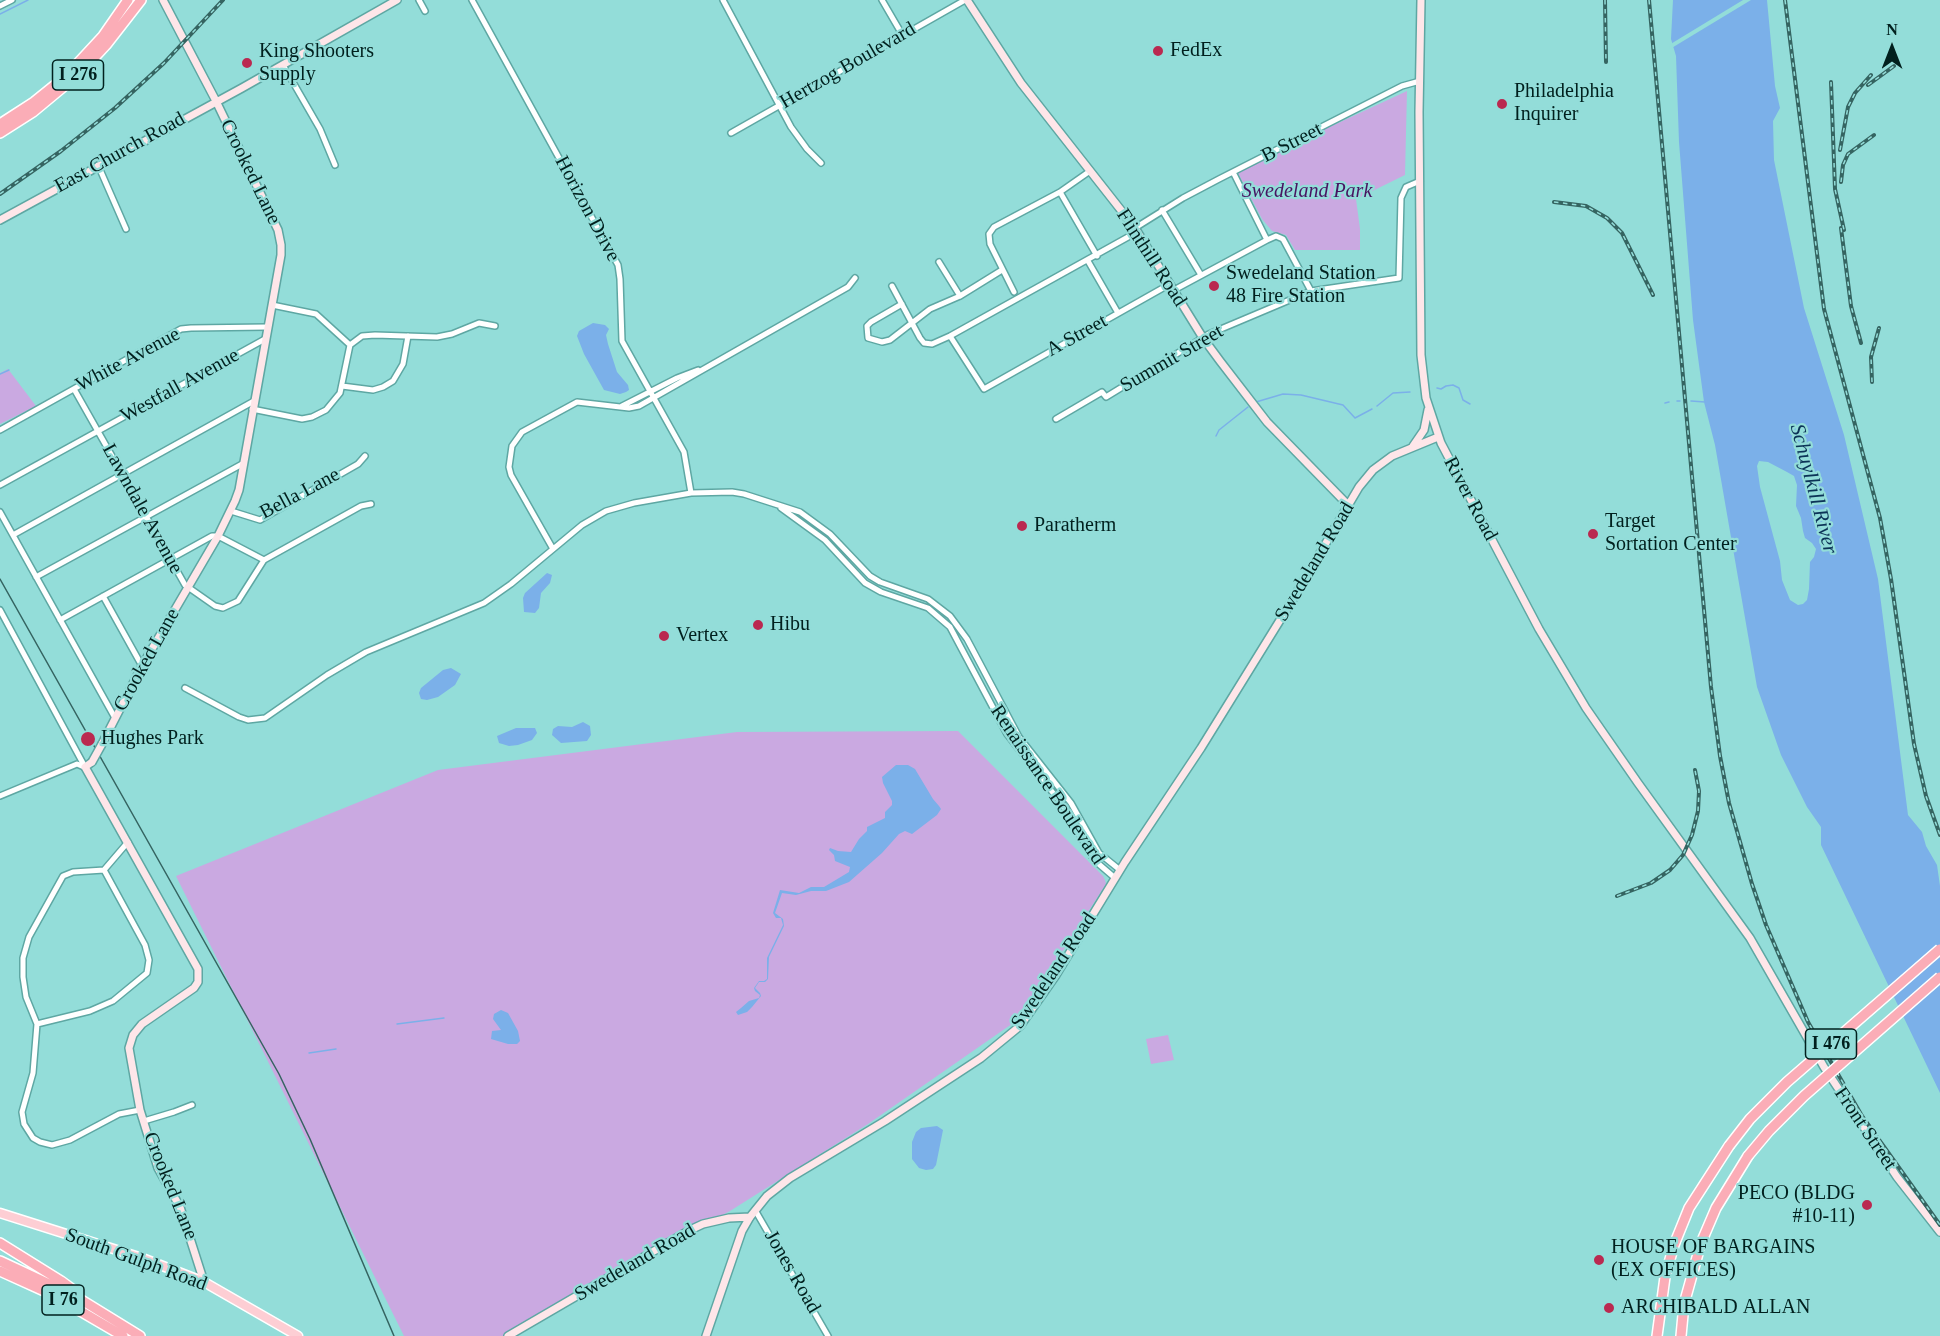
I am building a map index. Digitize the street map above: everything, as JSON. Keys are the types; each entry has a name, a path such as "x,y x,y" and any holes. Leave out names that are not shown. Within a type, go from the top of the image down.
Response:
{"highway":[{"name":"I 276","path":"0,124 44,95 65,76 104,36 128,0"},
{"name":"I 276","path":"0,133 33,112 80,73 106,45 141,0"},
{"name":"I 476","path":"1657,1336 1665,1277 1674,1245 1689,1208 1729,1146 1750,1119 1786,1082 1940,949"},
{"name":"I 476","path":"1681,1336 1684,1304 1701,1243 1716,1208 1748,1156 1804,1096 1940,977"},
{"path":"0,1243 61,1281 96,1308"},
{"name":"I 76","path":"0,1261 96,1308 140,1336"},
{"name":"I 76","path":"0,1271 52,1295 123,1336"}],"main road":[{"name":"Crooked Lane","path":"163,0 216,101 280,237 281,261 267,327 239,490 231,512 142,666 92,762 86,767 196,962 198,982 190,993 142,1024 133,1035 129,1056 140,1110 158,1168 180,1207 204,1282"},
{"name":"East Church Road","path":"0,220 397,0"},
{"name":"Flinthill Road","path":"966,0 1010,66 1136,230 1203,338 1267,422 1348,505"},
{"name":"River Road","path":"1421,0 1420,345 1429,408 1438,436 1449,462 1539,629 1581,699 1638,783 1743,927"},
{"path":"1411,447 1424,430 1429,408"},
{"name":"Swedeland Road","path":"508,1336 684,1232 707,1223 750,1217 767,1196 790,1178 901,1110 981,1058 1012,1034 1028,1016 1056,975 1120,870 1201,748 1364,481 1373,470 1392,456 1438,436"},
{"name":"Front Street","path":"1743,927 1824,1067 1897,1177 1940,1232"},
{"name":"South Gulph Road","path":"0,1213 142,1258 204,1282 298,1336"},
{"path":"706,1336 736,1247 750,1217"}],"street":[{"path":"0,6 12,0"},
{"path":"419,0 425,10"},
{"name":"Horizon Drive","path":"472,0 618,265 622,341 684,452 691,493"},
{"path":"723,0 797,137 821,164"},
{"path":"882,0 903,36"},
{"name":"Hertzog Boulevard","path":"731,133 966,0"},
{"path":"283,65 320,129 335,165"},
{"name":"B Street","path":"912,324 924,343 932,344 950,336 1088,261 1162,210 1402,86 1420,81"},
{"path":"98,165 126,229"},
{"path":"1014,291 990,244 989,234 994,227 1060,192 1090,171"},
{"path":"1233,172 1268,240 1276,236 1283,238 1311,291"},
{"name":"Summit Street","path":"1056,419 1102,392 1106,397 1203,338 1311,291 1399,278 1401,198 1406,188 1420,181"},
{"path":"1060,192 1097,255"},
{"path":"1162,210 1201,275"},
{"name":"A Street","path":"950,336 984,389 1118,314 1268,240"},
{"path":"1088,261 1118,314"},
{"path":"939,262 960,296"},
{"path":"902,304 867,326 868,338 882,342 890,340 930,309 960,296 1002,270"},
{"path":"553,549 511,475 508,458 512,446 525,430 577,402 635,407 844,290 855,278"},
{"path":"892,286 912,324"},
{"path":"272,305 316,314 351,345"},
{"path":"252,410 297,419 312,417 331,406 342,386 351,345 357,339 370,335 442,336 479,323 495,326"},
{"name":"White Avenue","path":"0,430 186,328 267,327"},
{"path":"342,386 373,390 393,381 403,364 408,336"},
{"name":"Westfall Avenue","path":"0,485 265,339"},
{"path":"621,406 683,375 707,367"},
{"name":"Lawndale Avenue","path":"74,389 188,588 215,606 223,608 238,601 264,561 361,506 371,504"},
{"path":"13,535 254,401"},
{"name":"Bella Lane","path":"231,512 260,520 358,464 365,456"},
{"path":"36,577 244,463"},
{"name":"Renaissance Boulevard","path":"185,688 239,717 248,720 265,718 327,675 366,652 484,603 511,584 582,525 606,511 624,505 691,493 732,492 800,513 822,527 870,576 880,582 928,599 950,616 967,639 1014,730 1071,803 1099,853 1120,870"},
{"name":"Renaissance Boulevard","path":"774,504 825,540 862,580 881,592 928,608 950,627 1007,734 1064,807 1094,860 1115,878"},
{"path":"0,513 115,718"},
{"path":"60,620 212,536 218,536 264,561"},
{"path":"103,596 142,666"},
{"path":"0,610 86,767"},
{"path":"0,796 77,764 86,767"},
{"path":"128,842 104,870 73,872 63,876 29,937 24,958 23,977 26,997 37,1024 33,1073 22,1112 24,1124 33,1138 52,1145 63,1143 119,1114 140,1110"},
{"path":"37,1024 90,1011 113,1001 147,973 149,960 145,945 104,870"},
{"path":"144,1121 192,1105"},
{"name":"Jones Road","path":"755,1210 828,1336"}],"green space":[{"name":"Swedeland Park","path":"1407,91 1405,175 1356,199 1360,250 1295,250 1286,235 1272,231 1262,219 1238,173"},
{"path":"8,369 36,406 0,424 0,373"},
{"path":"958,731 1103,876 1106,884 1019,1019 868,1124 730,1211 503,1336 404,1336 176,876 438,770 737,732"},
{"path":"1168,1035 1174,1060 1151,1064 1146,1039"}],"water":[{"name":"Schuylkill River","path":"1673,0 1767,0 1775,86 1780,108 1773,121 1774,160 1804,308 1844,435 1878,579 1908,815 1922,832 1926,846 1937,865 1940,886 1940,1093 1821,845 1821,827 1807,807 1781,755 1757,687 1715,445 1704,402 1693,320 1679,142 1676,56 1671,39","holes":["1759,461 1768,462 1794,476 1797,485 1796,506 1805,538 1816,549 1810,562 1807,600 1803,604 1798,605 1790,600 1782,580 1780,561 1760,487 1757,466"]},
{"path":"593,323 605,325 609,329 606,335 608,344 617,372 628,385 629,390 626,392 620,394 604,390 584,354 577,336 579,331"},
{"path":"547,573 552,575 550,583 541,593 539,608 535,613 524,612 525,593"},
{"path":"451,668 461,674 455,685 438,697 421,699 419,693 421,688 443,670"},
{"path":"583,722 590,726 591,735 587,741 561,743 552,735 553,729 558,726 572,727"},
{"path":"516,728 535,728 537,733 532,740 518,745 509,746 499,743 497,736"},
{"path":"896,765 908,765 915,769 941,809 937,815 912,834 905,831 899,834 882,853 849,882 826,891 811,891 796,895 782,893 775,913 783,919 784,926 769,957 768,979 765,982 759,982 755,988 761,996 752,1007 747,1012 738,1015 736,1012 749,1001 759,998 760,995 754,988 759,981 767,979 767,958 783,925 781,918 776,918 773,913 780,890 799,893 811,887 824,887 849,872 850,867 835,861 834,855 829,850 830,848 851,852 867,831 867,827 885,818 885,812 892,805 892,801 882,777"},
{"path":"501,1010 508,1013 518,1031 520,1041 517,1044 491,1039 492,1031 501,1030 493,1019 494,1014"},
{"path":"937,1126 943,1130 936,1165 933,1169 919,1168 912,1159 912,1142 916,1132 921,1128"}],"pier":[{"path":"1743,0 1751,0 1670,49 1669,45"}],"waterway":[{"path":"0,14 28,0"},
{"path":"0,374 9,370"},
{"path":"1437,388 1453,385 1459,388 1463,400 1470,404"},
{"path":"1377,406 1393,393 1410,392"},
{"path":"1256,402 1283,394 1301,395 1343,405 1355,418 1372,409"},
{"path":"1691,401 1705,402"},
{"path":"1665,403 1669,402"},
{"path":"1216,436 1219,430 1248,407"},
{"path":"397,1024 444,1018"},
{"path":"309,1053 336,1049"}],"tram line":[{"path":"0,579 279,1074 310,1139 394,1336"}],"railway":[{"path":"0,194 61,151 115,108 164,63 223,0"},
{"path":"1605,0 1606,62"},
{"path":"1649,0 1711,687 1729,803 1766,925 1808,1022 1862,1116 1940,1225"},
{"path":"1785,0 1824,309 1880,518 1891,579 1914,744 1926,796 1940,835"},
{"path":"1868,85 1894,66"},
{"path":"1840,150 1848,107 1855,93 1871,75"},
{"path":"1831,82 1835,189 1844,230"},
{"path":"1841,182 1843,165 1848,154 1874,135"},
{"path":"1554,202 1586,206 1607,218 1622,233 1653,295"},
{"path":"1841,228 1851,306 1861,343"},
{"path":"1872,382 1871,357 1879,328"},
{"path":"1617,896 1651,883 1670,870 1683,855 1692,835 1698,811 1699,791 1695,770"}],"place":[{"name":"FedEx","path":"1158,51"},
{"name":"King Shooters Supply","path":"247,63"},
{"name":"Philadelphia Inquirer","path":"1502,104"},
{"name":"Swedeland Station 48 Fire Station","path":"1214,286"},
{"name":"Paratherm","path":"1022,526"},
{"name":"Target Sortation Center","path":"1593,534"},
{"name":"Hibu","path":"758,625"},
{"name":"Vertex","path":"664,636"},
{"name":"Hughes Park","path":"88,739"},
{"name":"PECO (BLDG #10-11)","path":"1867,1205"},
{"name":"HOUSE OF BARGAINS (EX OFFICES)","path":"1599,1260"},
{"name":"ARCHIBALD ALLAN","path":"1609,1308"}]}
